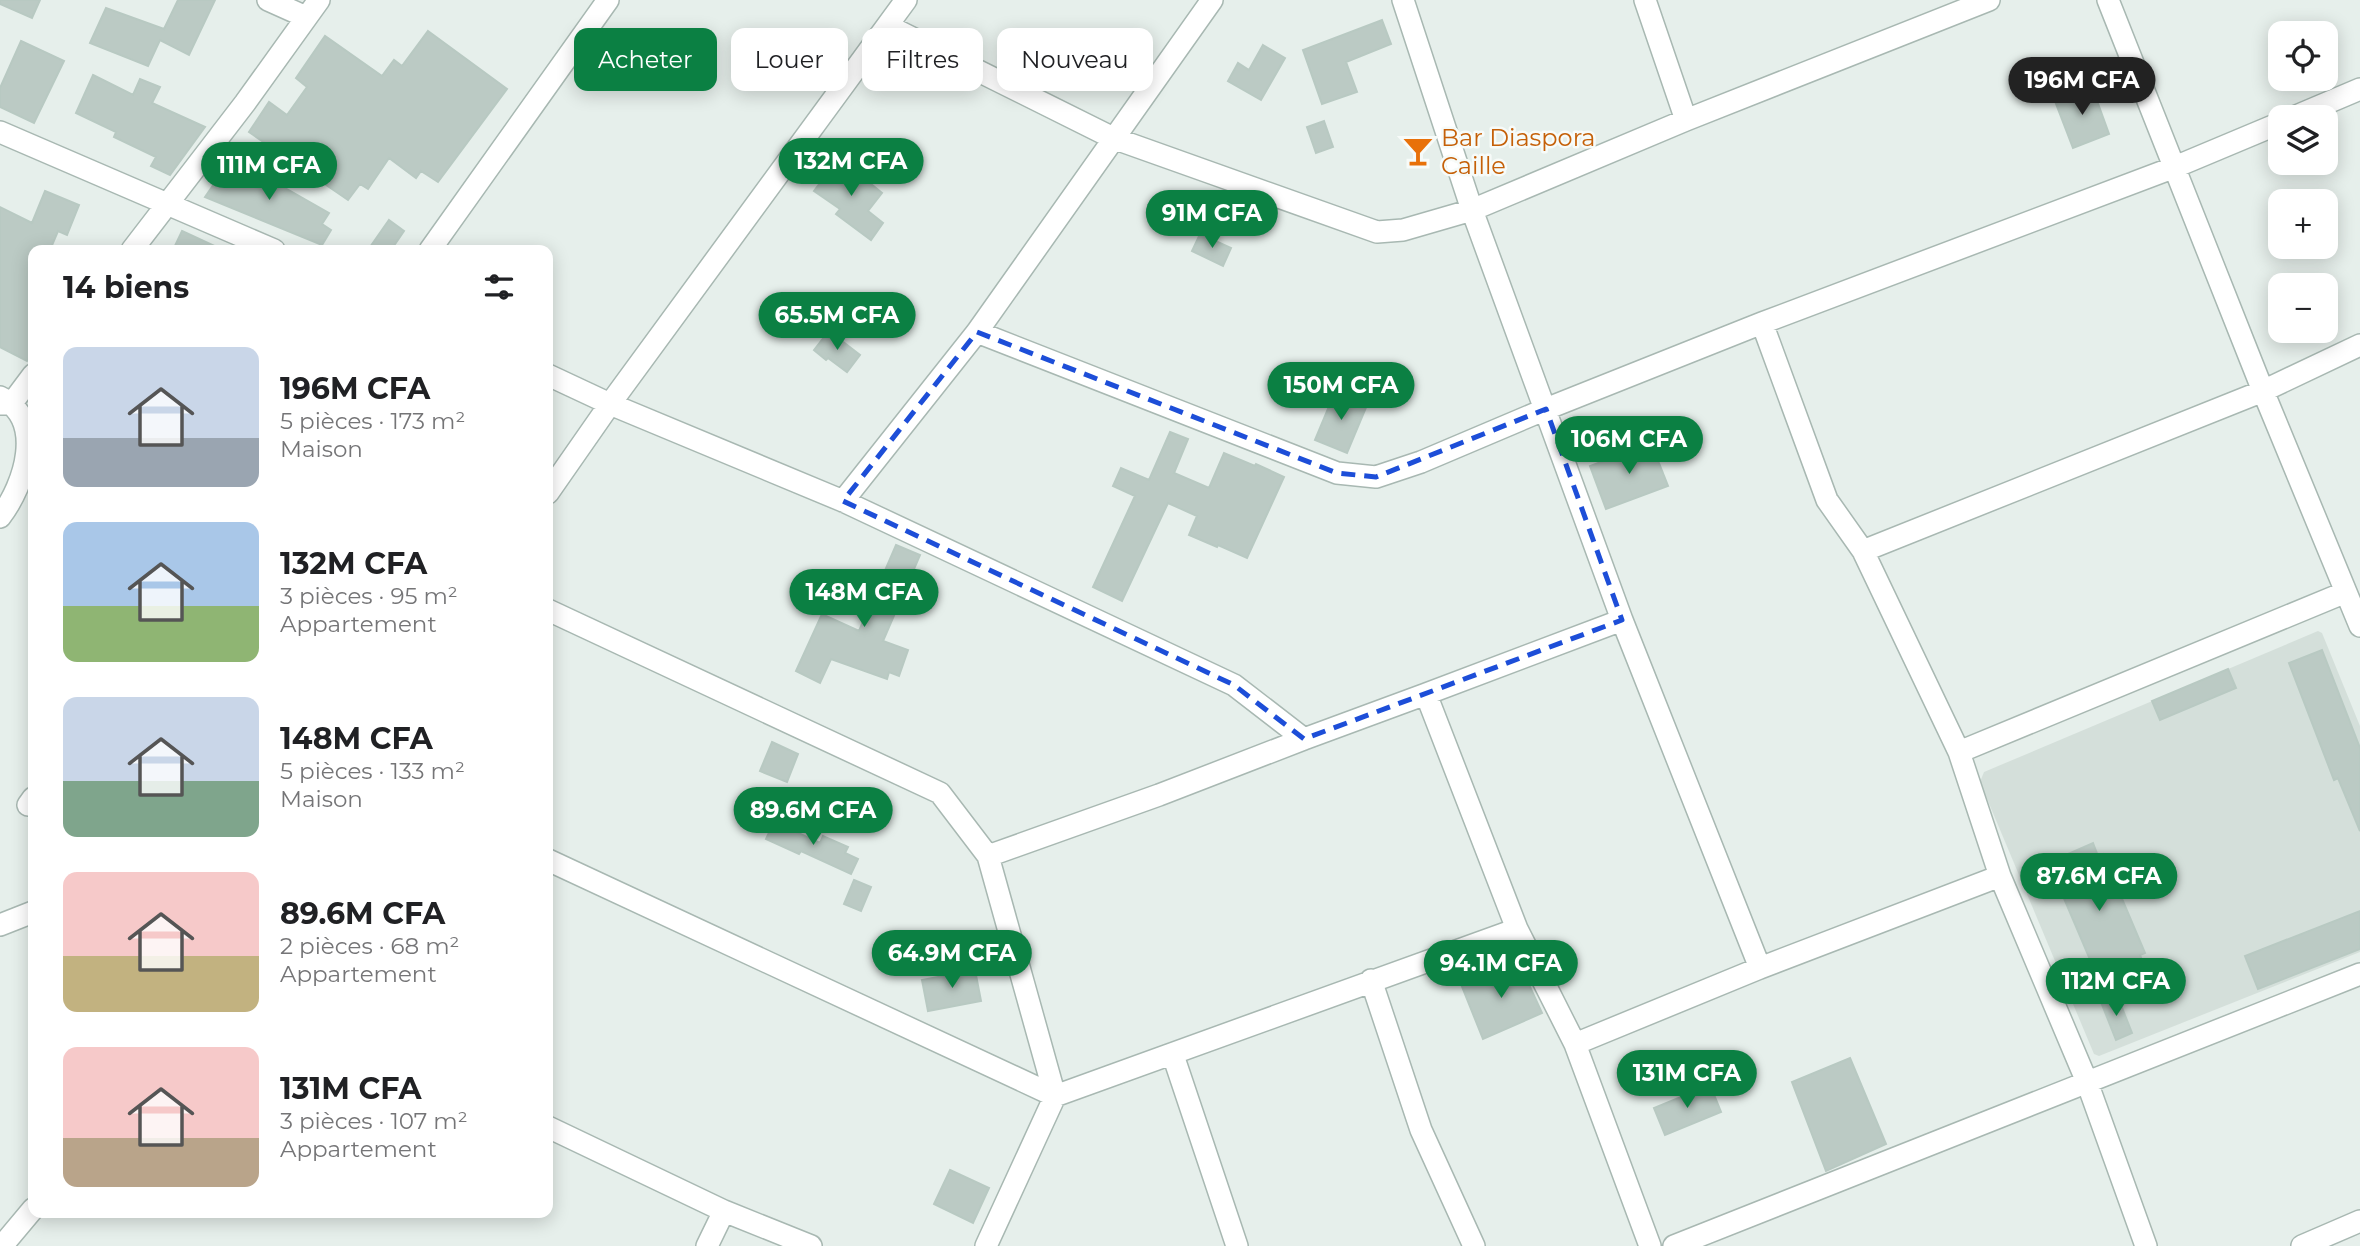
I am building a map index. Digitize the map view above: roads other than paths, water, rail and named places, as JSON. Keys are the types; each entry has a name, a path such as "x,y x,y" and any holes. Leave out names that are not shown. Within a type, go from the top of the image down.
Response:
{"street":[{"path":"136,245 245,103 313,8 268,0"},
{"path":"433,245 608,0"},
{"path":"553,486 906,0"},
{"path":"843,501 977,332 1212,0"},
{"path":"1403,0 1472,210 1622,620 1760,968"},
{"path":"1645,0 1686,120"},
{"path":"888,26 1113,138 1377,232 1402,230 1472,210 1686,120 1989,0"},
{"path":"2108,0 2263,391 2360,626"},
{"path":"2322,105 2360,89"},
{"path":"977,332 1338,472 1376,477 1421,462 1762,323 2175,167 2268,128"},
{"path":"0,132 263,245"},
{"path":"1762,323 1827,500 1863,551 1959,752 2000,876 2087,1082 2147,1246"},
{"path":"1863,551 2263,391 2360,345"},
{"path":"553,377 610,404 843,501 1234,685 1304,739"},
{"path":"0,517 14,496 23,472 28,440 23,417 4,401 28,379"},
{"path":"1959,752 2346,593"},
{"path":"553,612 940,793 988,856 1055,1096 986,1246"},
{"path":"988,856 1159,795 1622,620"},
{"path":"1426,694 1517,929 1575,1044 1650,1246"},
{"path":"553,862 1055,1096 1517,929"},
{"path":"1575,1044 1760,968 2000,876"},
{"path":"0,925 28,914"},
{"path":"1674,1246 2360,974"},
{"path":"1371,981 1421,1130 1474,1246"},
{"path":"1173,1055 1237,1246"},
{"path":"553,1129 724,1211 811,1246"},
{"path":"707,1246 724,1211"},
{"path":"2,1246 28,1215"},
{"path":"2302,1246 2360,1222"}],"place":[{"name":"Bar Diaspora Caille","path":"1418,151"}]}
